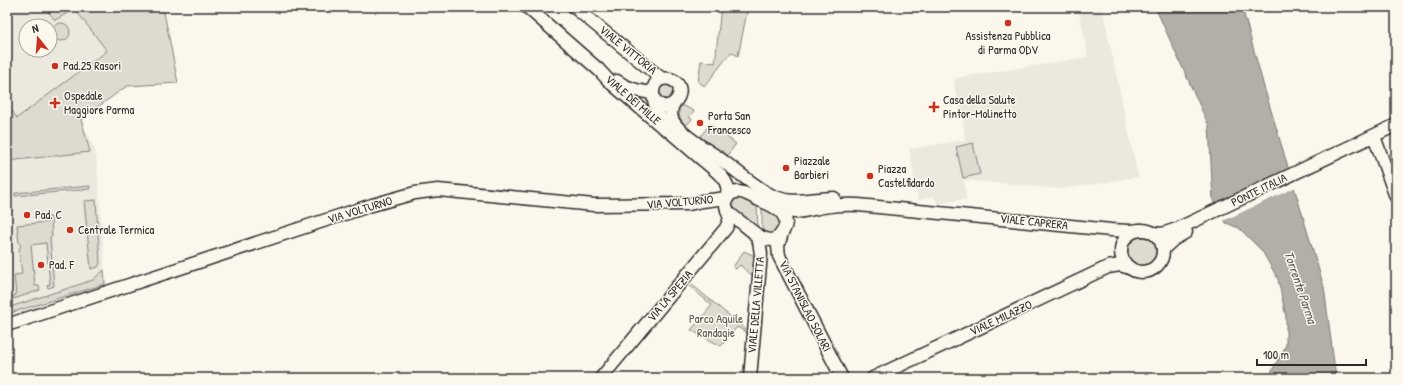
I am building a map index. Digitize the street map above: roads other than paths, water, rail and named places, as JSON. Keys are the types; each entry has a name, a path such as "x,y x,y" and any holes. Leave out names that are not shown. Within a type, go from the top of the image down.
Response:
{"main road":[{"name":"VIALE DEI MILLE","path":"527,7 599,70 611,83 717,172 723,178 726,185 728,193 727,204"},
{"name":"VIALE VITTORIA","path":"574,7 662,79"},
{"path":"599,70 624,86 653,96 658,103 663,106 669,106 674,103"},
{"path":"669,131 661,120 653,96 655,84 662,79 672,80 678,86 679,95 671,109 673,120 678,127 701,146 760,188 777,203 785,217 785,225 782,233 776,238 768,240 754,233 727,204 733,193 739,192 777,203"},
{"path":"1370,141 1396,125"},
{"path":"1370,141 1396,133"},
{"path":"1370,141 1396,197"},
{"name":"PONTE ITALIA","path":"1153,233 1173,235 1370,141"},
{"path":"701,146 712,159 756,198"},
{"path":"709,200 714,198 718,192 720,184 717,172"},
{"name":"VIA VOLTURNO","path":"7,325 372,205 415,193 438,190 606,206 689,204 709,200 727,204"},
{"name":"VIALE CAPRERA","path":"777,203 830,198 905,206 927,212"},
{"name":"VIALE CAPRERA","path":"777,203 789,212 801,212 822,207 848,204 1117,231 1141,230"},
{"name":"VIA LA SPEZIA","path":"602,378 726,228 730,219 727,204"},
{"path":"1141,230 1153,233 1160,240 1164,249 1161,260 1154,268 1143,272 1138,272 1130,268 1124,262 1122,256 1121,248 1123,243 1129,234 1141,230"},
{"name":"VIALE DELLA VILLETTA","path":"750,378 762,254 759,241 754,233"},
{"name":"VIA STANISLAO SOLARI","path":"782,233 778,246 779,256 842,378"},
{"name":"PONTE ITALIA","path":"1164,249 1173,235"},
{"name":"VIALE MILAZZO","path":"873,378 1108,267 1120,265 1130,268"}],"water":[{"name":"Torrente Parma","path":"1155,7 1242,7 1264,87 1324,287 1336,378 1268,378 1286,345 1286,317 1278,279 1262,251 1239,228 1226,223 1213,201 1209,126"}],"place":[{"name":"Assistenza Pubblica di Parma ODV","path":"1008,23"},
{"name":"Pad.25 Rasori","path":"55,66"},
{"name":"Ospedale Maggiore Parma","path":"55,103"},
{"name":"Casa della Salute Pintor-Molinetto","path":"934,107"},
{"name":"Porta San Francesco","path":"700,123"},
{"name":"Piazzale Barbieri","path":"786,168"},
{"name":"Piazza Castelfidardo","path":"870,176"},
{"name":"Pad. C","path":"27,215"},
{"name":"Centrale Termica","path":"70,230"},
{"name":"Pad. F","path":"41,265"}],"park label":[{"name":"Parco Aquile Randagie","path":"716,326"}]}
